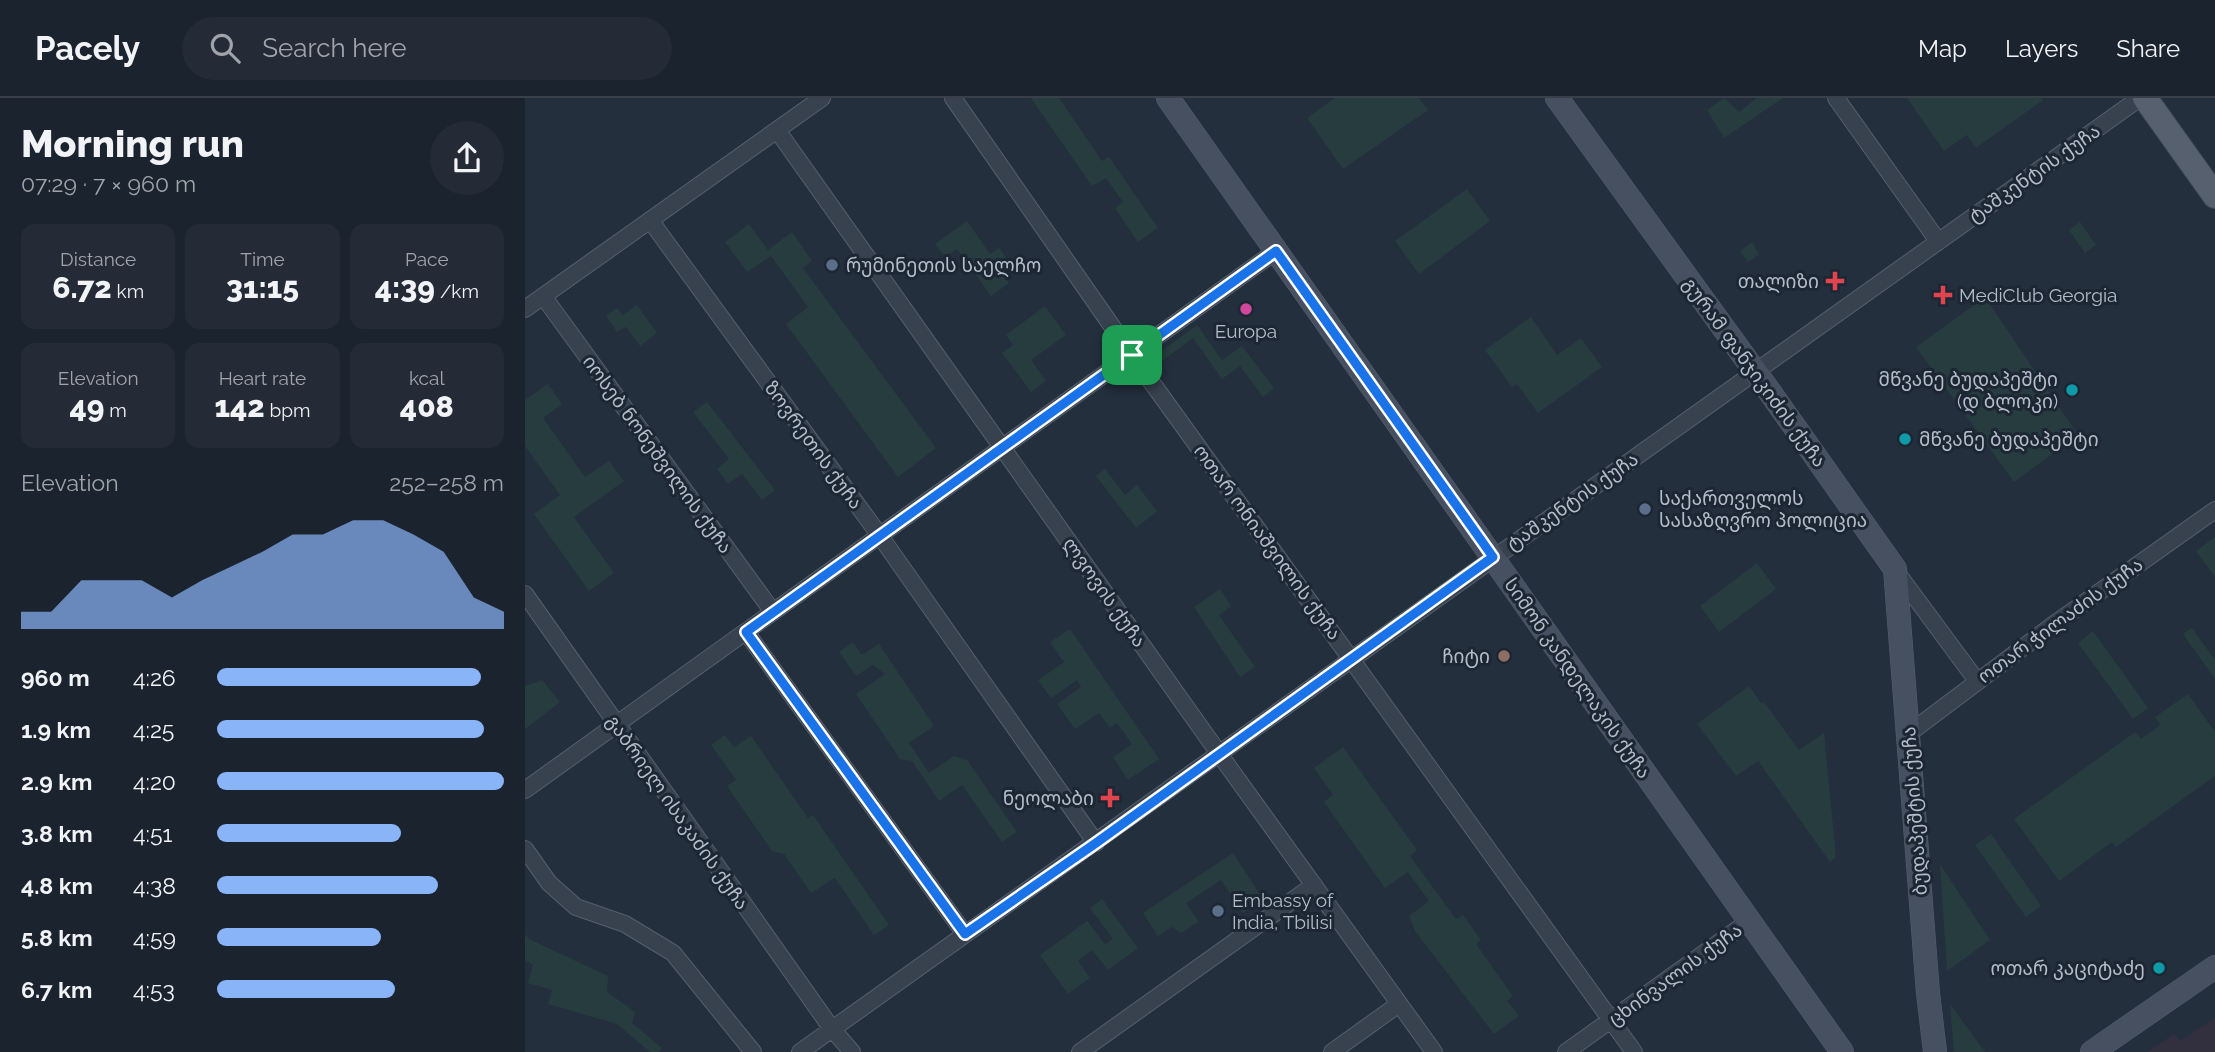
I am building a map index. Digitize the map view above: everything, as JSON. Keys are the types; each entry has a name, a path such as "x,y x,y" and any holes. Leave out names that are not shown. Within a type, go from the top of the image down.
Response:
{"main road":[{"name":"სიმონ კანდელაკის ქუჩა","path":"1168,98 1842,1052"},
{"name":"გურამ ფანჯიკიძის ქუჩა","path":"1557,98 1895,569"},
{"path":"2145,98 2215,196"},
{"name":"ბუდაპეშტის ქუჩა","path":"1895,569 1927,993 1935,1052"},
{"path":"2092,1052 2215,967"}],"street":[{"path":"525,309 822,98"},
{"name":"ოთარ ონიაშვილის ქუჩა","path":"953,98 1132,355 1635,1052"},
{"path":"1836,98 1938,241"},
{"name":"ტაშკენტის ქუჩა","path":"800,1052 1220,755 1351,657 2140,98"},
{"name":"ლვოვის ქუჩა","path":"777,130 1434,1052"},
{"name":"ზოვრეთის ქუჩა","path":"650,220 880,536 1096,843"},
{"path":"525,790 1276,251"},
{"name":"იოსებ ნონეშვილის ქუჩა","path":"543,296 773,612"},
{"name":"ოთარ ჭილაძის ქუჩა","path":"1908,734 1977,681 2215,510"},
{"name":"გურამ ფანჯიკიძის ქუჩა","path":"1895,569 1977,681"},
{"name":"გაბრიელ ისაკაძის ქუჩა","path":"525,594 832,1029 852,1052"},
{"path":"746,632 965,934"},
{"path":"525,849 549,883 576,907 625,924 673,953 753,1052"},
{"path":"1080,1052 1314,885"},
{"name":"ცხინვალის ქუჩა","path":"1566,1052 1749,921"},
{"path":"1332,1052 1399,1004"}],"shaded area":[{"path":"2215,1018 2215,1052 2148,1052 2174,1034 2180,1041"}],"green space":[{"path":"1031,98 1059,98 1102,161 1109,157 1158,228 1138,242 1115,208 1123,202 1106,178 1092,186"},
{"path":"1335,98 1419,98 1428,110 1343,169 1307,118"},
{"path":"1724,98 1739,112 1757,98 1783,98 1724,138 1707,110"},
{"path":"1907,98 2043,100 1976,148 1967,135 1944,151"},
{"path":"1467,189 1490,221 1419,274 1395,241"},
{"path":"967,221 990,254 999,248 1013,267 1003,275 1009,283 991,296 957,249 945,257 935,244"},
{"path":"2080,222 2096,245 2085,253 2069,230"},
{"path":"749,224 768,250 792,232 812,261 803,268 936,448 898,477 786,324 808,307 771,256 747,272 725,242"},
{"path":"1752,242 1759,254 1748,262 1740,251"},
{"path":"1985,297 2078,435 2014,482 1916,347"},
{"path":"637,305 657,333 640,346 626,327 617,332 606,316 617,308 623,315"},
{"path":"1045,306 1066,335 1031,360 1046,381 1031,392 1002,353 1013,345 1006,335"},
{"path":"1531,317 1557,355 1581,338 1602,367 1538,413 1517,384 1512,387 1485,350"},
{"path":"1197,325 1222,360 1242,346 1274,388 1263,397 1240,366 1222,379 1193,338 1157,365 1152,358"},
{"path":"548,384 562,404 543,418 585,477 609,461 624,481 574,517 614,573 589,591 534,514 560,495 525,446 525,400"},
{"path":"707,402 775,490 762,500 742,474 728,484 717,469 729,459 693,412"},
{"path":"1105,469 1125,495 1137,485 1157,511 1136,528 1096,476"},
{"path":"2215,537 2215,577 2196,551"},
{"path":"1757,563 1776,589 1719,632 1700,606"},
{"path":"1220,589 1231,606 1219,615 1255,667 1240,677 1194,607"},
{"path":"2192,628 2215,660 2215,679 2183,634"},
{"path":"1070,629 1159,759 1128,780 1113,757 1132,744 1117,723 1110,728 1099,713 1075,729 1057,704 1081,687 1077,680 1051,698 1038,680 1064,662 1050,642"},
{"path":"2093,631 2148,708 2133,719 2078,643"},
{"path":"853,642 862,655 879,644 934,726 909,743 929,773 954,756 967,760 1017,832 1002,842 962,785 939,801 912,761 900,759 856,694 885,674 873,665 856,676 839,652"},
{"path":"542,680 560,702 525,729 525,686"},
{"path":"1749,686 1799,750 1824,733 1836,857 1830,862 1758,761 1736,776 1697,724"},
{"path":"2188,694 2215,732 2215,776 2116,847 2112,842 2059,881 2014,819 2135,732 2141,739 2160,725 2155,717"},
{"path":"725,735 734,747 751,736 808,818 813,815 889,925 874,935 835,878 811,893 784,854 772,851 727,786 736,780 711,745"},
{"path":"1343,747 1417,850 1410,856 1456,919 1463,915 1481,940 1476,944 1513,996 1507,1001 1519,1016 1494,1034 1415,931 1409,916 1429,901 1408,872 1385,888 1324,802 1333,795 1314,768"},
{"path":"1991,834 2041,906 2026,917 1975,845"},
{"path":"1233,853 1263,899 1243,913 1221,880 1186,903 1199,922 1181,933 1172,927 1158,936 1143,913"},
{"path":"1940,864 1990,940 1947,971"},
{"path":"1102,899 1138,948 1108,970 1092,950 1078,961 1090,978 1068,994 1040,955 1087,921 1105,944 1113,939 1090,908"},
{"path":"525,934 529,939 608,976 607,992 635,1012 632,1023 662,1048 659,1052 650,1052 617,1024 548,1004 552,990 528,983 533,965 525,960"},
{"path":"1950,1004 1985,1052 1954,1052"}],"place":[{"name":"რუმინეთის საელჩო","path":"832,265"},
{"name":"თალიზი","path":"1835,281"},
{"name":"MediClub Georgia","path":"1943,295"},
{"name":"Europa","path":"1246,309"},
{"name":"მწვანე ბუდაპეშტი (დ ბლოკი)","path":"2072,390"},
{"name":"მწვანე ბუდაპეშტი","path":"1905,439"},
{"name":"საქართველოს სასაზღვრო პოლიცია","path":"1645,509"},
{"name":"ჩიტი","path":"1504,656"},
{"name":"ნეოლაბი","path":"1110,798"},
{"name":"Embassy of India, Tbilisi","path":"1218,911"},
{"name":"ოთარ კაციტაძე","path":"2159,968"}],"route":[{"path":"1276,251 1493,557 1351,657 1220,755 965,934 746,632 1132,355 1276,251"}]}
